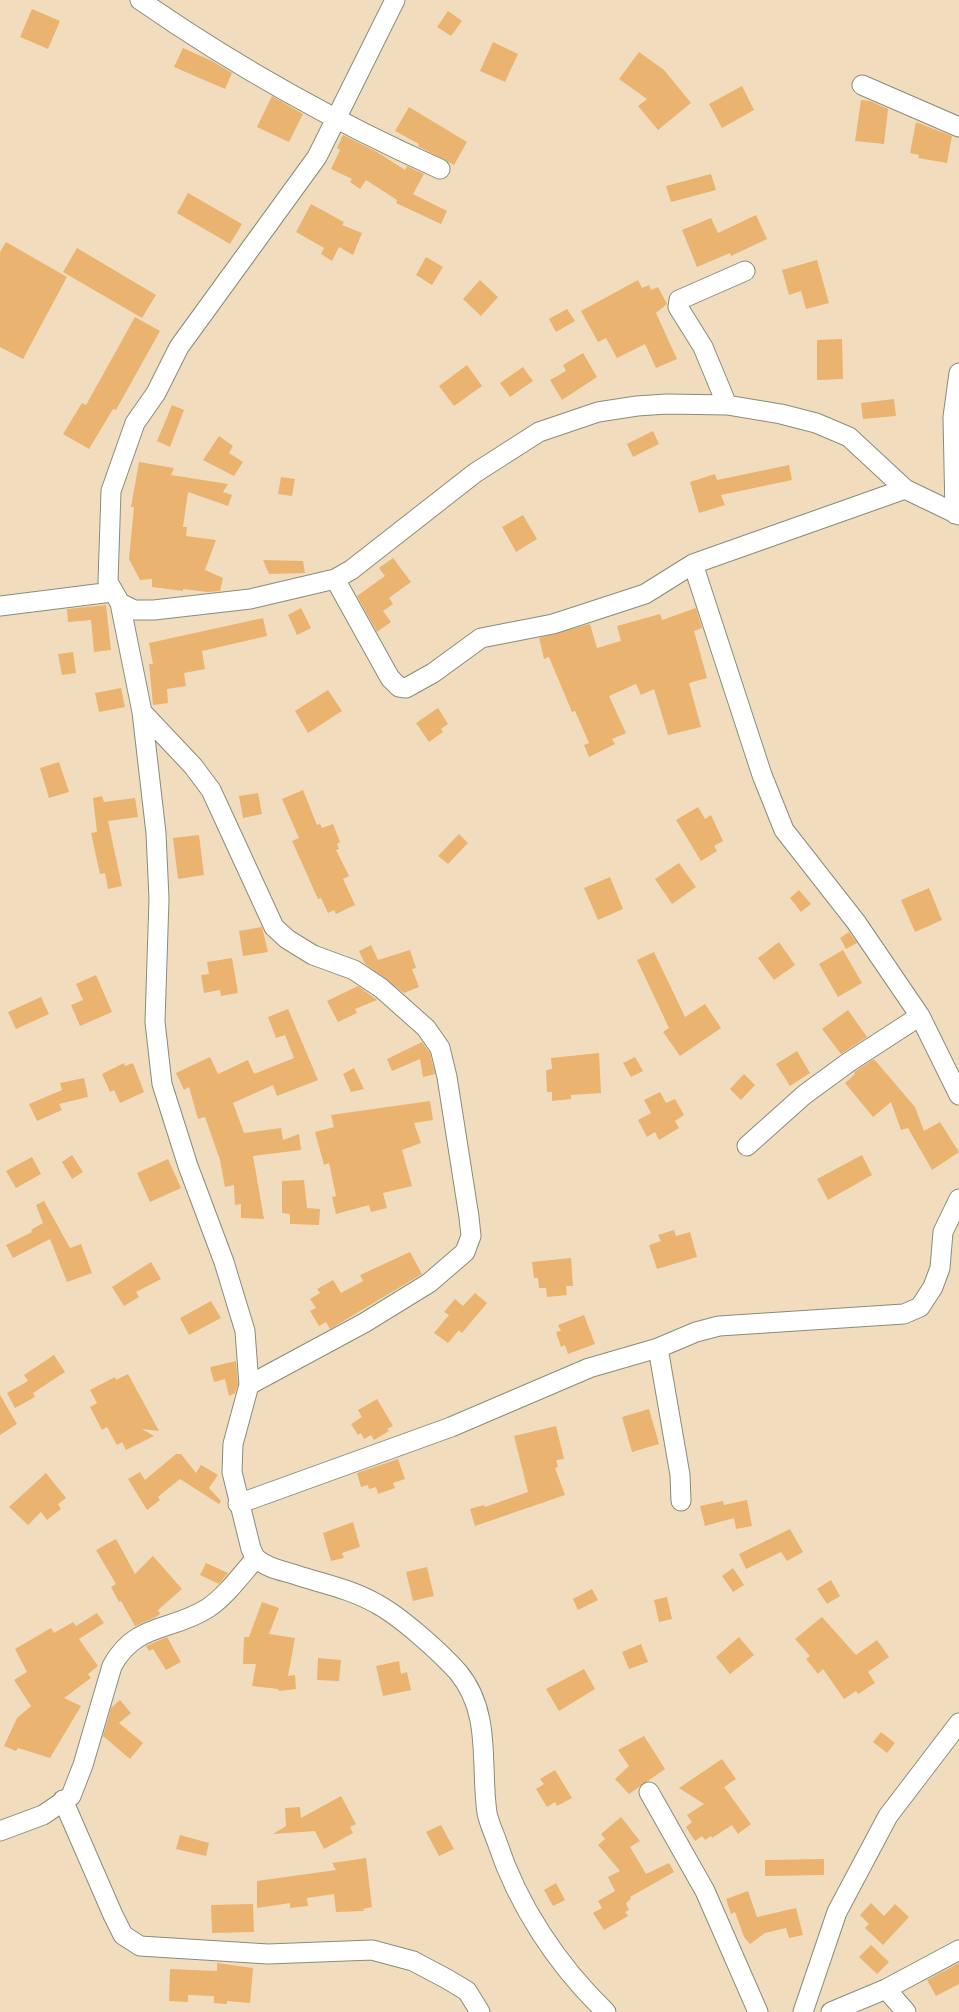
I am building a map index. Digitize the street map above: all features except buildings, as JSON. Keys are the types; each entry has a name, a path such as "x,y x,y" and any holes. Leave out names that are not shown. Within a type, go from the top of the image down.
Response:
{"street":[{"path":"140,0 279,89 338,118 377,141 440,168"},
{"path":"395,0 338,118 317,156 179,347 156,393 135,423 111,491 108,582 116,597 142,712 156,833 159,899 155,1022 162,1084 188,1166 224,1262 245,1331 248,1385 233,1444 232,1472 238,1504 251,1549 256,1558 271,1567 342,1588 377,1604 414,1631 462,1678 472,1691 479,1713 485,1752 488,1814 502,1857 524,1904 550,1946 585,1992 606,2012"},
{"path":"862,85 959,127"},
{"path":"727,405 703,347 678,307 679,300 745,271"},
{"path":"0,606 116,597 134,610 154,610 250,599 335,579 352,570 474,473 540,432 598,412 667,404 727,405 781,414 816,423 849,437 905,489 957,514 953,417 959,373"},
{"path":"335,579 390,678 399,687 406,688 433,673 481,638 553,624 645,594 693,564 905,489"},
{"path":"693,564 762,776 784,830 856,922 920,1016 959,1095"},
{"path":"142,712 193,766 211,790 274,927 287,939 312,955 354,970 381,988 426,1028 440,1048 447,1077 465,1189 471,1236 465,1252 429,1283 364,1323 248,1385"},
{"path":"746,1146 804,1095 849,1062 920,1016"},
{"path":"238,1504 451,1427 589,1368 658,1348 696,1332 719,1326 904,1314 920,1307 933,1287 940,1268 944,1232 959,1199"},
{"path":"658,1348 680,1475 682,1501"},
{"path":"0,1831 43,1815 71,1796 83,1765 112,1666 120,1652 133,1639 208,1608 256,1558"},
{"path":"803,2012 837,1912 888,1816 959,1724"},
{"path":"650,1792 705,1890 742,1980 758,2012"},
{"path":"63,1800 112,1915 124,1935 140,1946 268,1954 372,1950 413,1961 447,1979 467,1991 480,2012"},
{"path":"832,2012 886,1989 959,1950"},
{"path":"886,1989 906,2012"}]}
